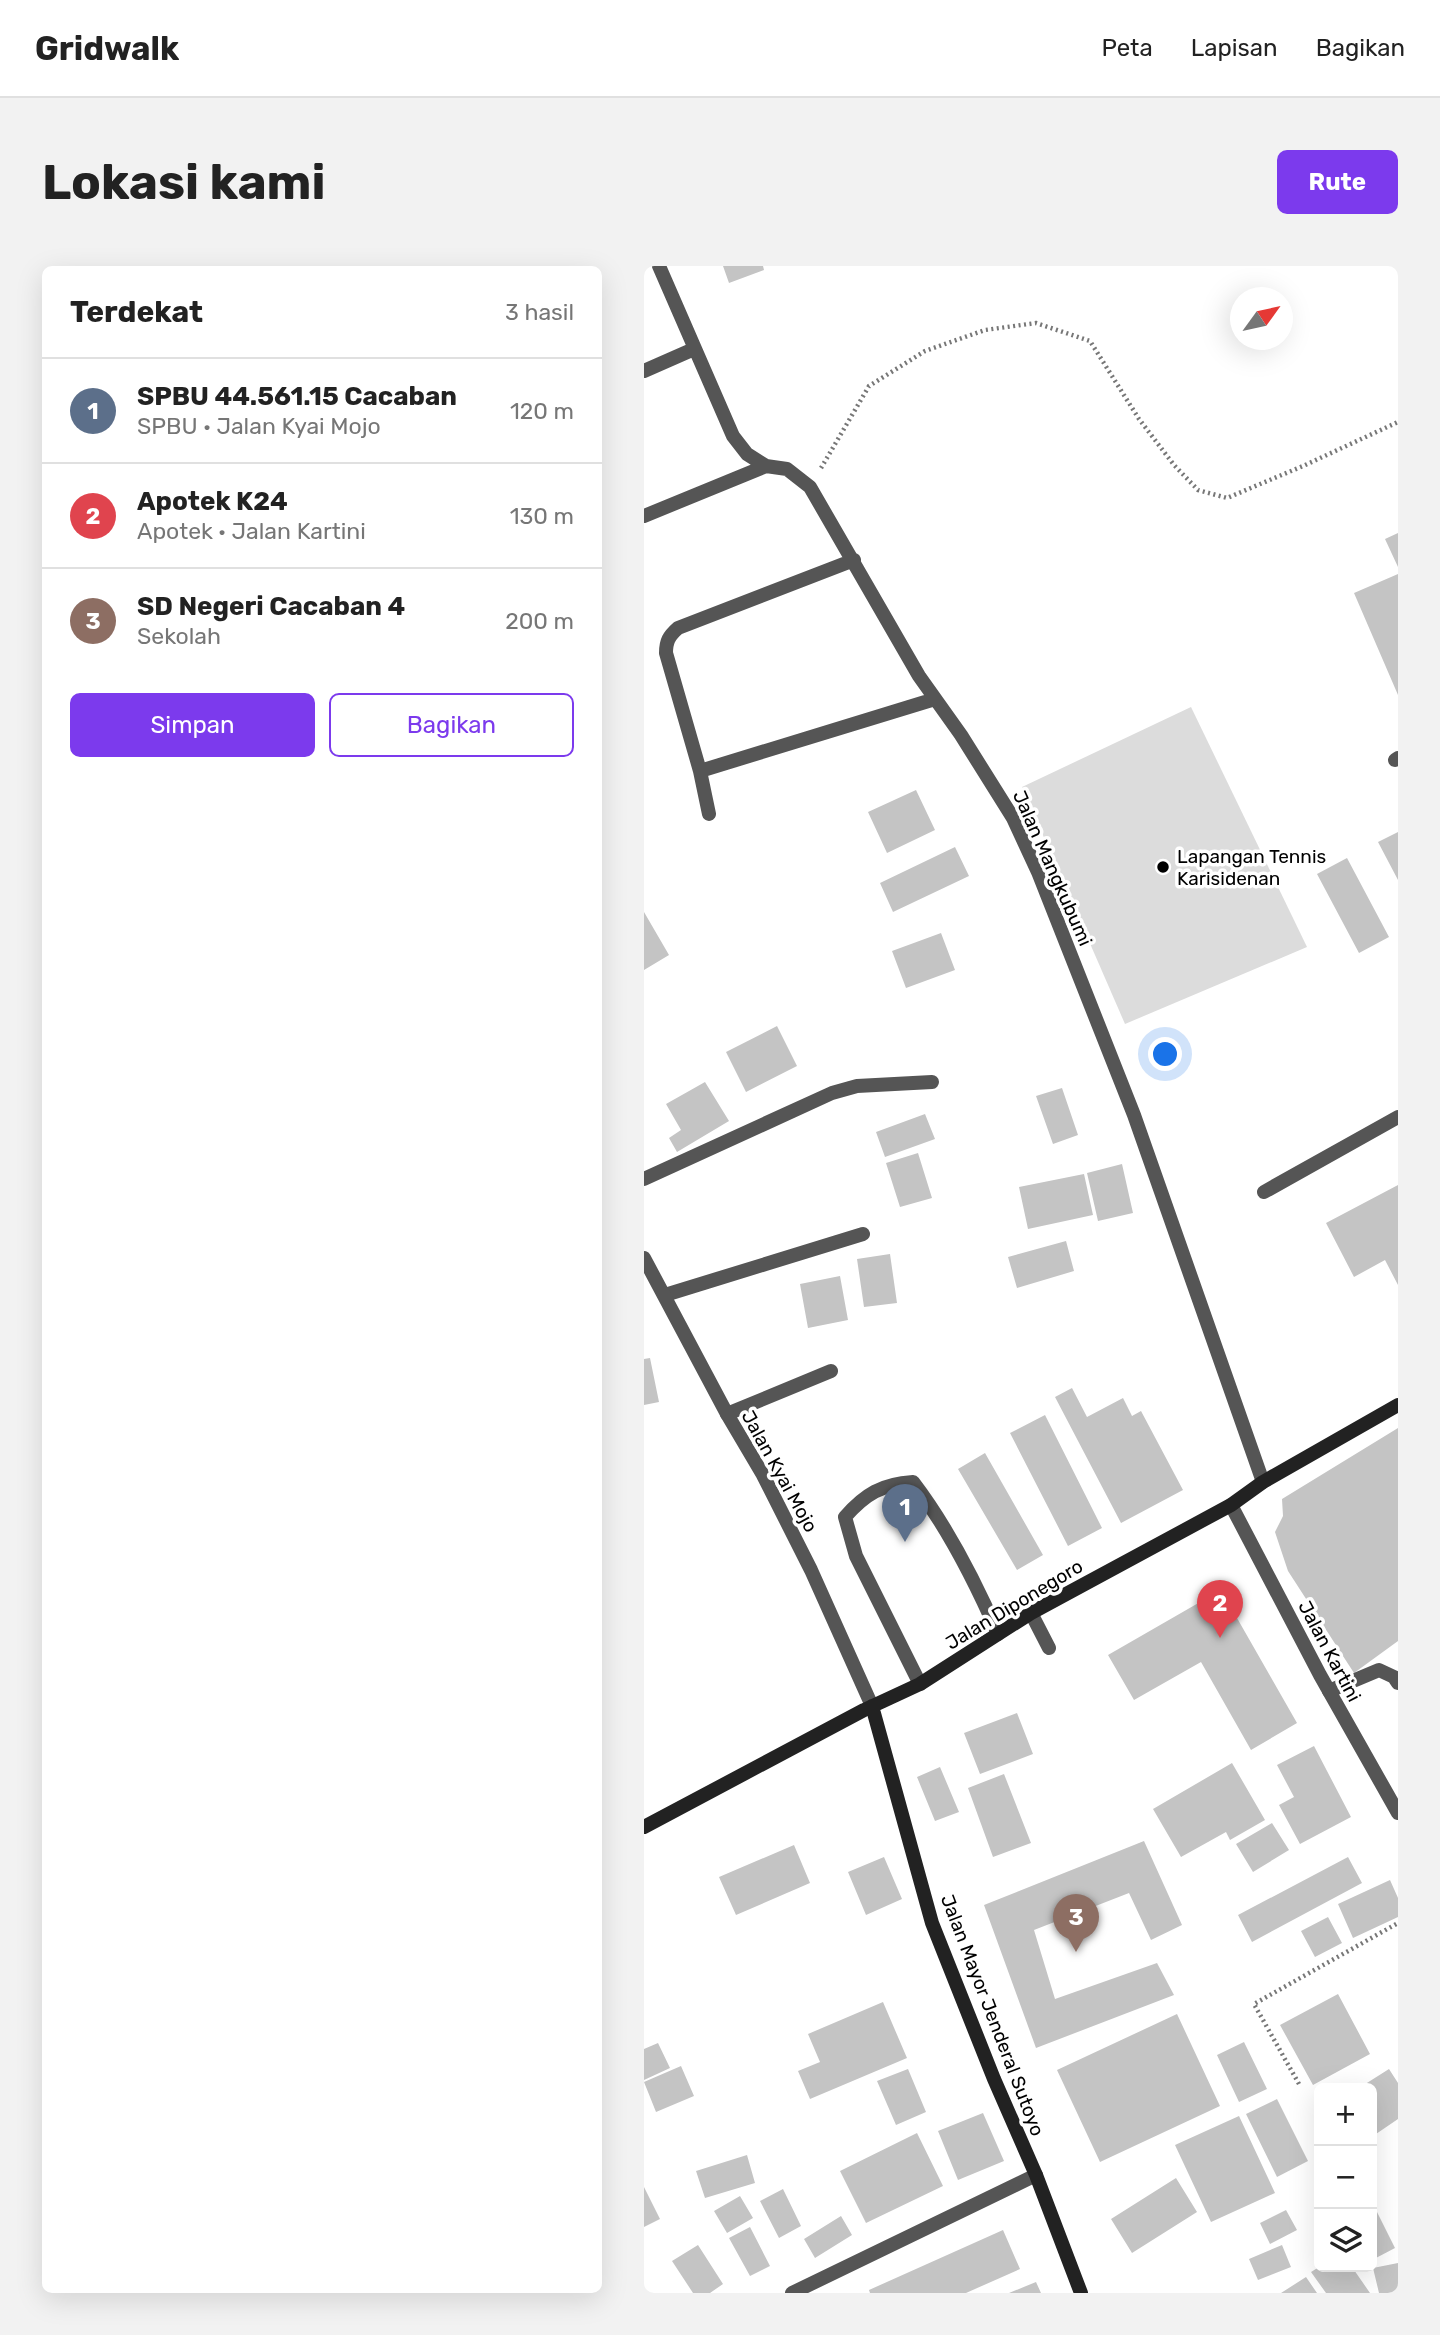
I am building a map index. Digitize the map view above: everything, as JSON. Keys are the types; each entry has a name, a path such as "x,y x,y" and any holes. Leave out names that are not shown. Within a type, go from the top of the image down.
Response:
{"main road":[{"name":"Jalan Diponegoro","path":"644,1827 872,1706 920,1684 1031,1613 1231,1505 1263,1482 1398,1405"},
{"name":"Jalan Mayor Jenderal Sutoyo","path":"872,1706 932,1923 994,2079 1036,2175 1081,2293"}],"street":[{"name":"Jalan Mangkubumi","path":"659,266 740,448 766,466 786,469 810,487 919,676 1013,818 1038,873 1134,1115 1263,1482"},
{"path":"644,371 694,349"},
{"path":"644,516 766,466"},
{"path":"709,814 700,771 666,653 670,634 678,628 854,560"},
{"path":"700,771 934,699"},
{"path":"644,1179 832,1093 856,1086 932,1082"},
{"path":"1264,1192 1398,1117"},
{"path":"665,1295 863,1234"},
{"name":"Jalan Kyai Mojo","path":"644,1258 727,1414 763,1475 811,1570 872,1706"},
{"path":"727,1414 831,1371"},
{"path":"920,1684 856,1556 845,1517 862,1498 893,1483 913,1482 950,1538 998,1634"},
{"name":"Jalan Kartini","path":"1231,1505 1329,1691 1398,1813"},
{"path":"1031,1613 1049,1648"},
{"path":"1329,1691 1379,1670 1394,1677 1398,1683"},
{"path":"792,2293 1036,2175"}],"path":[{"path":"810,487 869,386 925,351 985,330 1036,323 1090,341 1139,419 1174,465 1198,490 1208,493 1227,498 1398,422"},
{"path":"1299,2084 1254,2004 1398,1923"}],"shaded area":[{"name":"Lapangan Tennis Karisidenan","path":"1191,707 1307,947 1125,1024 1022,787"}],"building":[{"path":"723,266 763,266 764,270 729,283"},
{"path":"1398,533 1398,567 1385,539"},
{"path":"1398,574 1398,695 1354,593"},
{"path":"916,790 935,830 887,853 868,812"},
{"path":"1398,832 1398,880 1378,842"},
{"path":"955,847 969,876 893,912 880,883"},
{"path":"1347,858 1389,937 1359,953 1317,874"},
{"path":"644,912 669,955 644,970"},
{"path":"941,933 955,970 906,988 892,951"},
{"path":"777,1026 797,1066 746,1092 726,1052"},
{"path":"705,1082 729,1121 677,1152 669,1138 681,1130 666,1104"},
{"path":"1062,1088 1078,1135 1053,1144 1036,1096"},
{"path":"925,1114 935,1139 885,1157 876,1132"},
{"path":"918,1153 932,1198 900,1207 886,1163"},
{"path":"1122,1164 1133,1213 1098,1221 1087,1173"},
{"path":"1084,1174 1093,1215 1028,1229 1019,1187"},
{"path":"1398,1185 1398,1285 1385,1260 1354,1277 1326,1223"},
{"path":"1066,1241 1074,1271 1017,1288 1008,1257"},
{"path":"890,1254 897,1303 864,1307 857,1259"},
{"path":"840,1276 848,1320 808,1328 800,1284"},
{"path":"650,1358 659,1402 644,1405 644,1359"},
{"path":"1072,1388 1087,1417 1123,1398 1132,1416 1141,1411 1183,1490 1121,1523 1055,1397"},
{"path":"1045,1415 1102,1528 1068,1546 1010,1433"},
{"path":"1398,1428 1398,1641 1354,1673 1288,1571 1275,1532 1283,1516 1282,1499"},
{"path":"985,1453 1043,1555 1017,1570 958,1469"},
{"path":"1221,1590 1297,1723 1251,1750 1201,1662 1134,1700 1108,1655"},
{"path":"1017,1713 1033,1754 980,1774 964,1733"},
{"path":"1314,1746 1351,1817 1300,1844 1279,1805 1294,1797 1277,1765"},
{"path":"1232,1763 1265,1820 1230,1840 1226,1832 1181,1857 1153,1809"},
{"path":"940,1767 959,1812 935,1821 917,1777"},
{"path":"1004,1774 1031,1843 993,1857 968,1788"},
{"path":"1272,1823 1289,1850 1253,1872 1236,1844"},
{"path":"1144,1841 1182,1925 1151,1940 1129,1893 1034,1930 1055,1999 1157,1963 1174,1995 1036,2048 984,1905"},
{"path":"794,1845 810,1883 736,1915 719,1877"},
{"path":"884,1857 902,1899 866,1915 848,1872"},
{"path":"1348,1857 1362,1883 1252,1942 1238,1915"},
{"path":"1390,1880 1398,1898 1398,1917 1353,1938 1338,1904"},
{"path":"1328,1917 1342,1943 1315,1957 1301,1931"},
{"path":"1338,1994 1370,2054 1313,2085 1280,2025"},
{"path":"883,2002 907,2058 810,2099 798,2071 820,2062 808,2034"},
{"path":"1177,2014 1220,2106 1100,2162 1057,2070"},
{"path":"1244,2042 1267,2089 1239,2102 1217,2055"},
{"path":"658,2043 670,2068 644,2080 644,2049"},
{"path":"681,2066 694,2096 656,2112 644,2082"},
{"path":"908,2069 926,2112 896,2125 877,2081"},
{"path":"1389,2069 1398,2083 1398,2119 1377,2133 1377,2083 1367,2083"},
{"path":"1277,2099 1308,2161 1277,2177 1246,2114"},
{"path":"983,2113 1004,2161 958,2180 938,2131"},
{"path":"1239,2116 1275,2193 1211,2222 1175,2145"},
{"path":"917,2133 943,2186 866,2223 840,2171"},
{"path":"747,2155 755,2183 705,2198 696,2171"},
{"path":"1176,2178 1197,2212 1132,2253 1111,2219"},
{"path":"644,2187 660,2219 644,2227"},
{"path":"783,2189 801,2226 779,2238 760,2201"},
{"path":"740,2196 753,2218 727,2233 714,2211"},
{"path":"1286,2210 1297,2230 1270,2244 1260,2223"},
{"path":"1377,2212 1395,2248 1377,2257"},
{"path":"841,2216 852,2235 815,2258 804,2239"},
{"path":"750,2227 770,2266 750,2276 729,2238"},
{"path":"1003,2230 1020,2269 966,2293 870,2293 869,2290"},
{"path":"698,2245 723,2284 710,2293 693,2293 672,2261"},
{"path":"1282,2245 1291,2267 1258,2280 1249,2259"},
{"path":"1398,2263 1398,2293 1379,2293 1374,2272 1377,2272 1377,2267"},
{"path":"1311,2272 1355,2272 1370,2293 1326,2293"},
{"path":"1306,2277 1317,2293 1281,2293"},
{"path":"1036,2282 1041,2293 1009,2293"}],"place":[{"name":"Lapangan Tennis Karisidenan","path":"1163,867"},
{"name":"SPBU 44.561.15 Cacaban","path":"905,1542"},
{"name":"Apotek K24","path":"1220,1638"},
{"name":"SD Negeri Cacaban 4","path":"1076,1952"}]}
